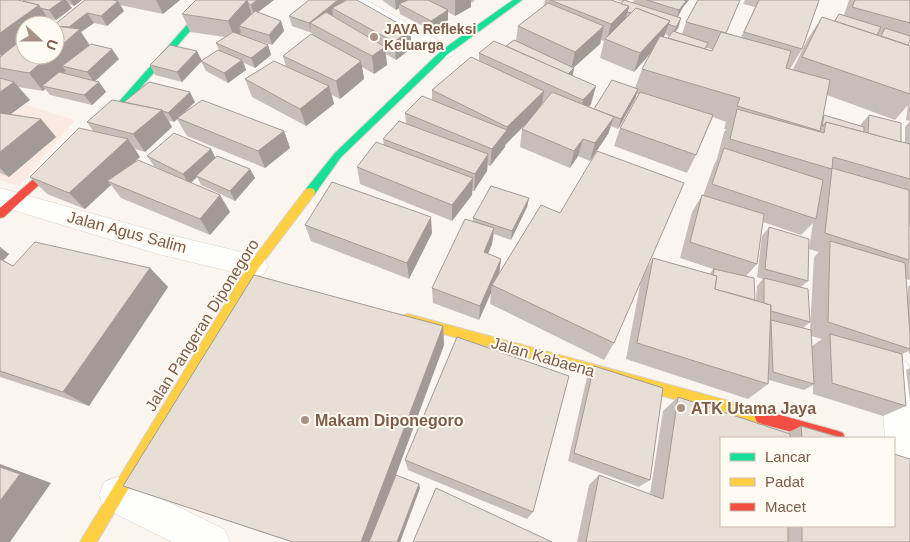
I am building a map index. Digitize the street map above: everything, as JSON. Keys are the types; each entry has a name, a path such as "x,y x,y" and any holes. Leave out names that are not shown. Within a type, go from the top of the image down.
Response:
{"street":[{"path":"85,140 120,106 213,0"},
{"path":"353,0 445,52"},
{"name":"Jalan Pangeran Diponegoro","path":"88,542 254,272 338,155 445,52 518,0"},
{"path":"5,204 71,152"},
{"name":"Jalan Agus Salim","path":"5,204 158,243 254,272"},
{"name":"Jalan Kabaena","path":"401,317 834,437"},
{"path":"894,350 902,456"},
{"path":"117,495 211,542"}],"shaded area":[{"path":"0,97 75,120 19,186 0,180"}],"building":[{"path":"0,0 18,0 39,5 25,15 15,15 15,22 0,33"},
{"path":"63,0 49,10 23,1"},
{"path":"85,0 118,1 101,16 87,13 69,27 65,27 65,16"},
{"path":"196,0 247,0 228,21 182,14"},
{"path":"247,0 257,0 251,5"},
{"path":"309,0 338,0 309,23 289,16"},
{"path":"347,0 357,0 410,30 394,42 332,8"},
{"path":"408,0 428,0 448,10 431,21 399,4"},
{"path":"550,0 611,0 629,6 611,24"},
{"path":"624,0 681,18 676,27 668,24 670,21 636,8 631,13 627,12 629,6 621,4"},
{"path":"647,0 684,0 686,1 679,10"},
{"path":"698,0 740,0 726,33 686,22"},
{"path":"759,0 819,0 802,49 744,32"},
{"path":"855,0 910,0 910,23 852,7"},
{"path":"548,3 604,26 575,52 518,26"},
{"path":"636,8 670,21 640,53 605,39"},
{"path":"255,11 281,21 269,35 239,26"},
{"path":"326,12 385,47 372,56 310,23"},
{"path":"839,14 881,27 877,35 835,21"},
{"path":"822,17 910,46 910,94 802,57"},
{"path":"65,27 80,29 65,42"},
{"path":"885,28 910,36 908,45 881,36"},
{"path":"673,31 708,43 705,49 668,38"},
{"path":"233,32 268,45 251,58 216,43"},
{"path":"721,32 791,51 786,68 830,80 820,131 737,106 740,98 642,69 660,36 712,51"},
{"path":"311,34 361,61 336,81 283,56"},
{"path":"514,40 574,68 568,74 506,46"},
{"path":"494,41 596,86 583,100 479,53"},
{"path":"91,44 112,49 87,72 62,66"},
{"path":"15,45 15,65 38,65 29,73 0,68 0,57"},
{"path":"170,45 197,51 177,72 150,65"},
{"path":"218,50 242,60 224,73 201,61"},
{"path":"471,57 544,91 507,127 432,90"},
{"path":"274,61 329,86 300,109 245,79"},
{"path":"59,72 99,82 84,95 42,86"},
{"path":"0,78 14,82 0,92"},
{"path":"612,80 638,89 621,119 594,109"},
{"path":"149,82 190,92 168,113 124,102"},
{"path":"552,92 614,117 595,143 583,139 574,151 522,129"},
{"path":"640,92 713,115 696,155 620,128"},
{"path":"422,96 507,130 492,149 405,113"},
{"path":"112,100 162,110 133,134 87,122"},
{"path":"202,100 284,131 258,151 177,118"},
{"path":"737,109 824,133 826,122 910,144 910,179 833,157 832,169 730,139"},
{"path":"0,113 41,119 0,152"},
{"path":"824,115 864,127 864,132 826,122 822,127"},
{"path":"869,115 901,123 901,142 868,133"},
{"path":"399,121 488,154 475,174 383,139"},
{"path":"79,128 128,139 69,193 30,177"},
{"path":"174,133 211,149 183,174 147,156"},
{"path":"376,142 473,178 452,205 357,167"},
{"path":"724,148 823,180 816,219 712,184"},
{"path":"597,151 684,183 614,343 492,285 541,205 560,213"},
{"path":"217,156 250,169 230,191 196,176"},
{"path":"138,160 220,195 200,219 107,181"},
{"path":"832,168 909,190 909,260 825,233"},
{"path":"332,182 431,217 407,263 305,225"},
{"path":"491,186 529,198 512,231 473,218"},
{"path":"702,195 764,214 757,264 690,242"},
{"path":"465,219 494,228 484,252 501,259 480,306 432,288"},
{"path":"769,227 809,239 808,281 765,269"},
{"path":"830,241 905,263 910,349 828,322"},
{"path":"35,242 150,268 63,392 0,371 0,259 13,266"},
{"path":"653,258 717,276 715,289 771,305 768,384 637,343"},
{"path":"714,269 754,278 755,300 715,289 717,276 713,275"},
{"name":"Makam Diponegoro","path":"254,275 443,326 361,542 293,542 123,486"},
{"path":"764,278 808,289 810,322 771,311 771,305 764,303"},
{"path":"771,320 811,330 814,384 773,372"},
{"path":"830,334 902,354 906,406 832,383"},
{"path":"457,337 569,376 533,512 405,460"},
{"path":"594,366 663,388 650,480 574,453"},
{"path":"678,397 790,434 790,437 720,437 720,527 788,527 788,542 586,542 599,475 663,499"},
{"path":"801,426 839,437 802,437"},
{"path":"895,454 910,459 910,542 802,542 802,527 895,527"},
{"path":"0,467 20,474 0,501"},
{"path":"396,475 419,484 397,542 369,542"},
{"path":"436,488 552,542 413,542"}],"traffic: fast":[{"path":"97,129 120,106 213,0"},
{"path":"310,192 338,155 445,52 518,0"}],"traffic: slow":[{"path":"88,542 254,266 310,192"},
{"path":"408,319 762,417"}],"traffic: jam":[{"path":"0,214 63,158"},
{"path":"762,417 834,437"}],"place":[{"name":"JAVA Refleksi Keluarga","path":"374,37"},
{"name":"ATK Utama Jaya","path":"681,408"},
{"name":"Makam Diponegoro","path":"305,420"}]}
